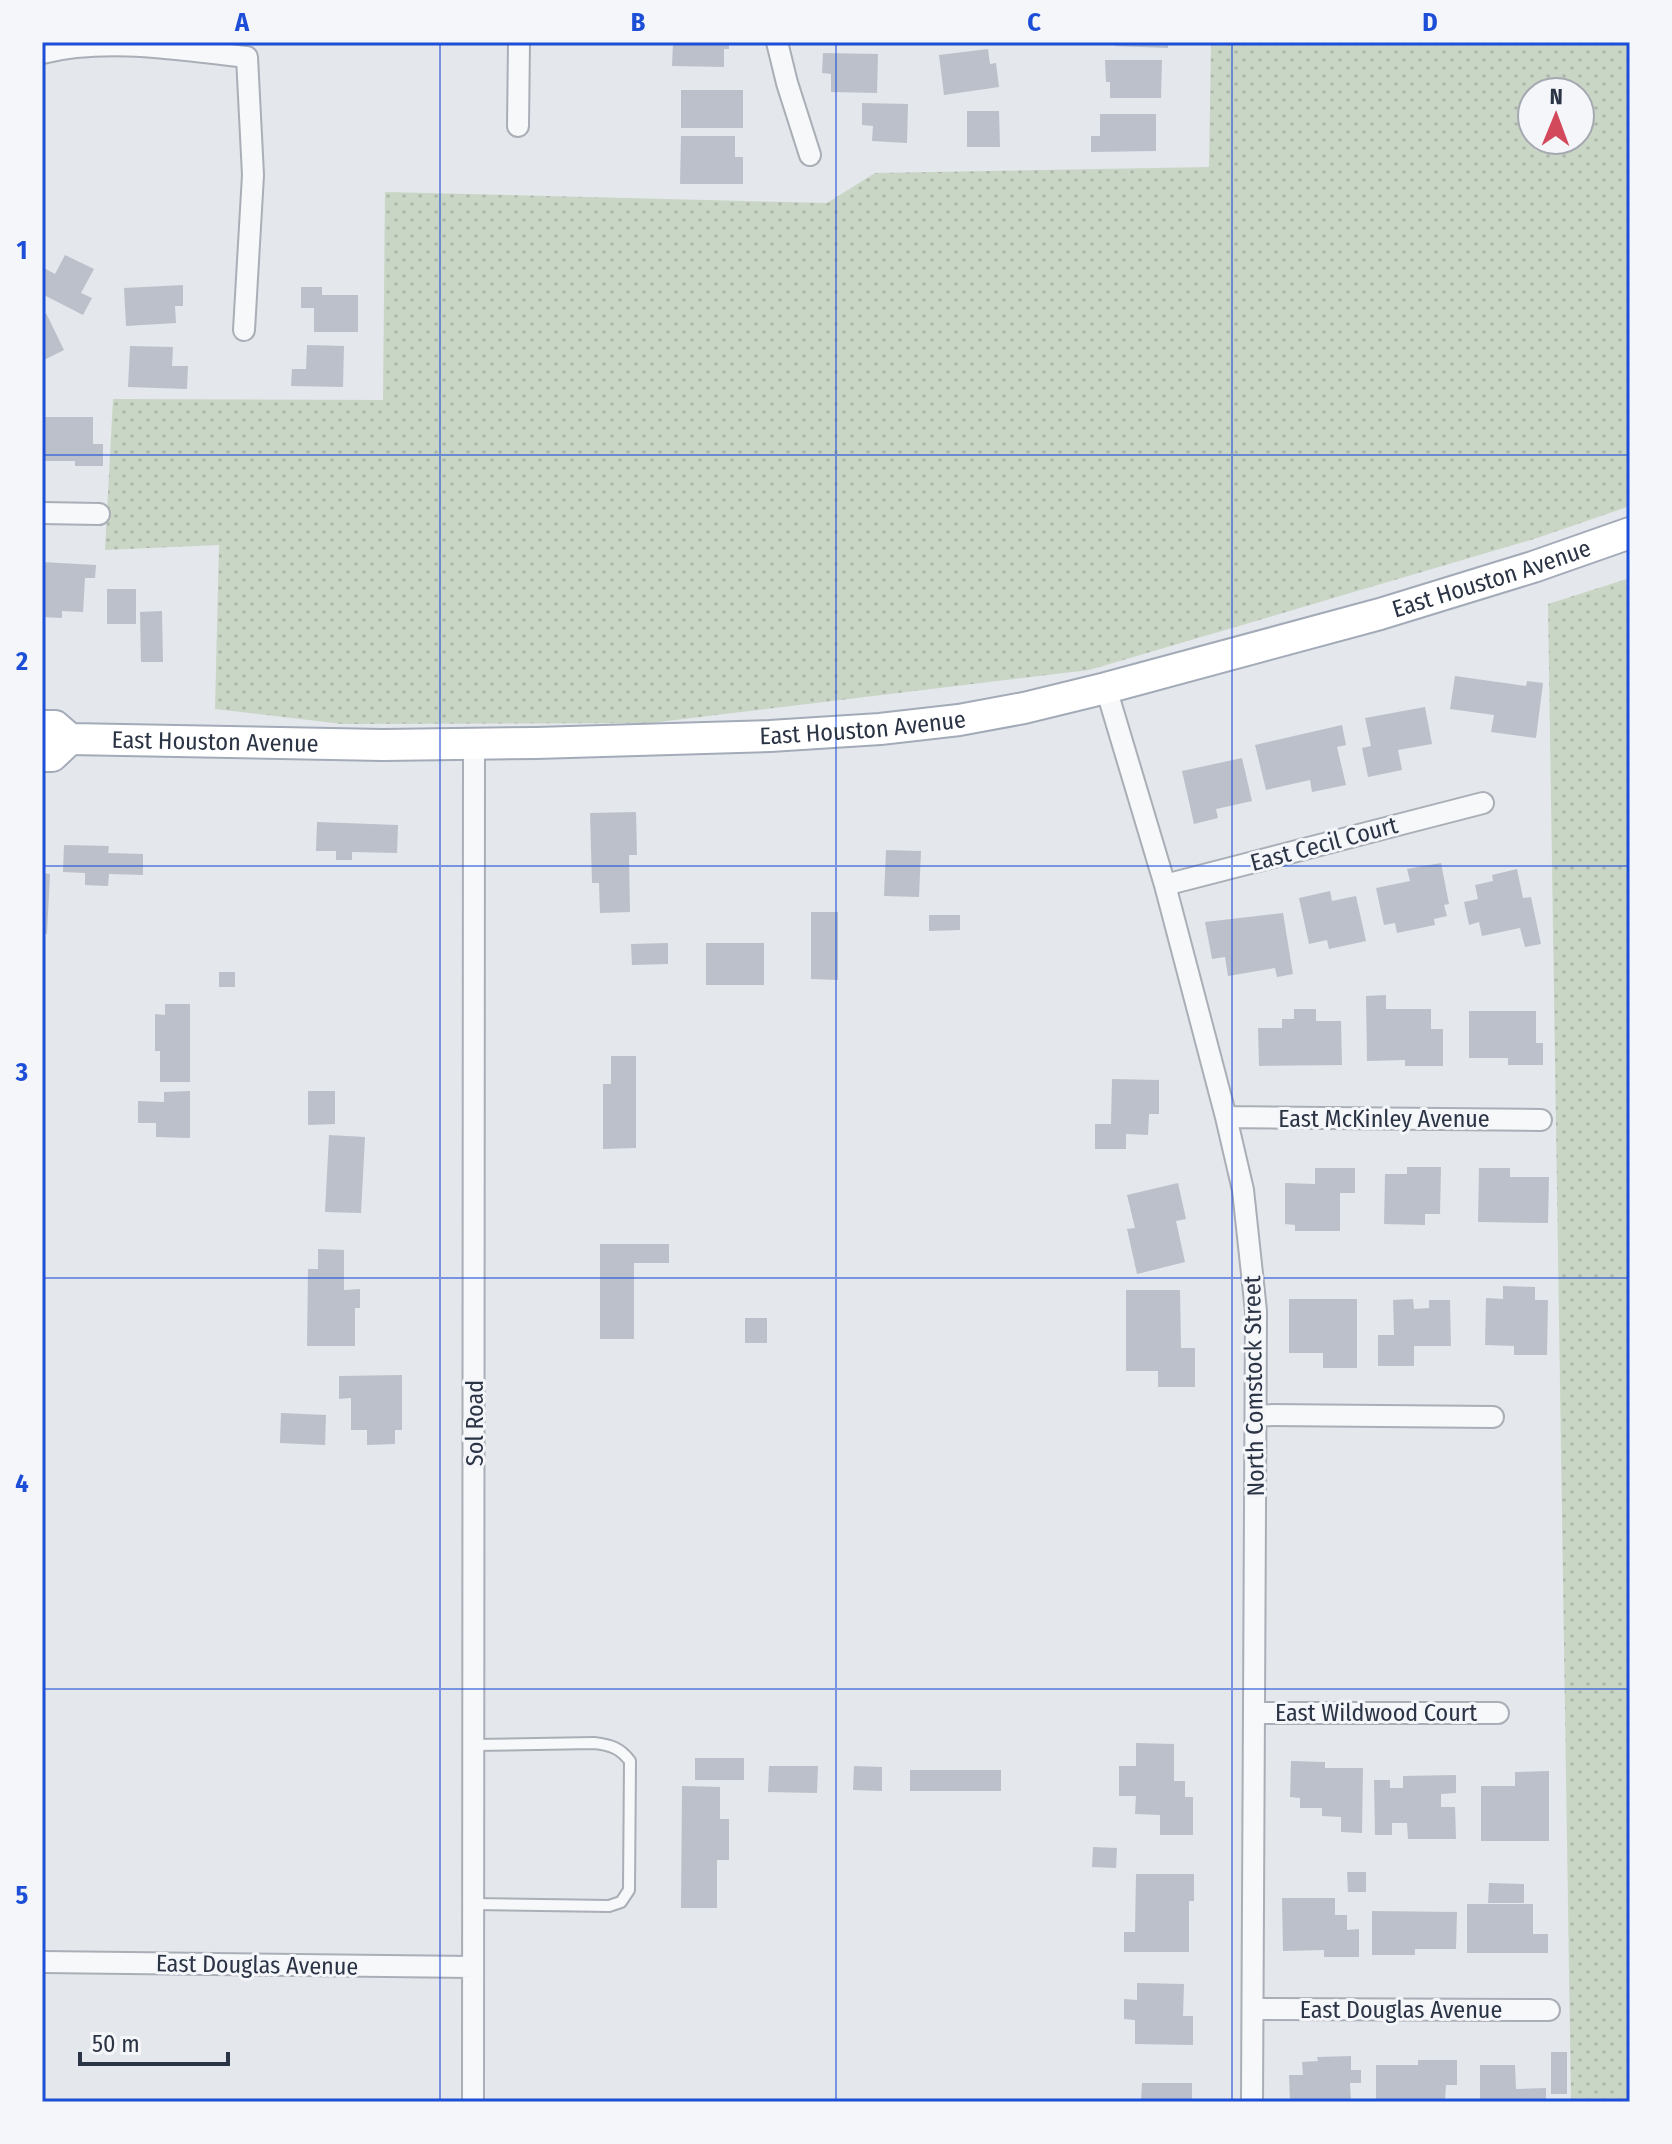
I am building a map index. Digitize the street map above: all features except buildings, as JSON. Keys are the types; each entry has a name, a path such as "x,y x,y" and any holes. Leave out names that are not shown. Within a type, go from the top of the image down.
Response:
{"main road":[{"name":"East Houston Avenue","path":"42,726 55,726 70,739 383,745 691,739 891,728 982,717 1106,688 1422,602 1630,533"},
{"path":"42,756 52,756 70,739"}],"street":[{"path":"518,126 519,42"},
{"path":"777,42 810,155"},
{"path":"42,53 99,46 168,48 247,57 253,118 253,175 244,330"},
{"path":"42,513 99,514"},
{"name":"North Comstock Street","path":"1106,688 1165,885 1226,1117 1243,1190 1252,1259 1256,1311 1252,2102"},
{"name":"Sol Road","path":"473,2102 474,744"},
{"name":"East Cecil Court","path":"1165,885 1483,803"},
{"name":"East McKinley Avenue","path":"1226,1117 1541,1120"},
{"path":"1256,1415 1493,1417"},
{"name":"East Wildwood Court","path":"1255,1713 1498,1713"},
{"name":"East Douglas Avenue","path":"42,1962 472,1967"},
{"name":"East Douglas Avenue","path":"1253,2009 1549,2010"}],"lane":[{"path":"472,1904 609,1906 621,1902 629,1890 630,1876 630,1761 622,1751 611,1745 594,1743 474,1745"}],"green space":[{"path":"1211,42 1630,42 1630,506 1534,539 1089,670 651,723 342,724 215,709 219,545 105,550 113,399 383,400 385,192 827,203 875,173 1209,167"},
{"path":"1630,578 1630,2102 1571,2102 1548,604"}]}
